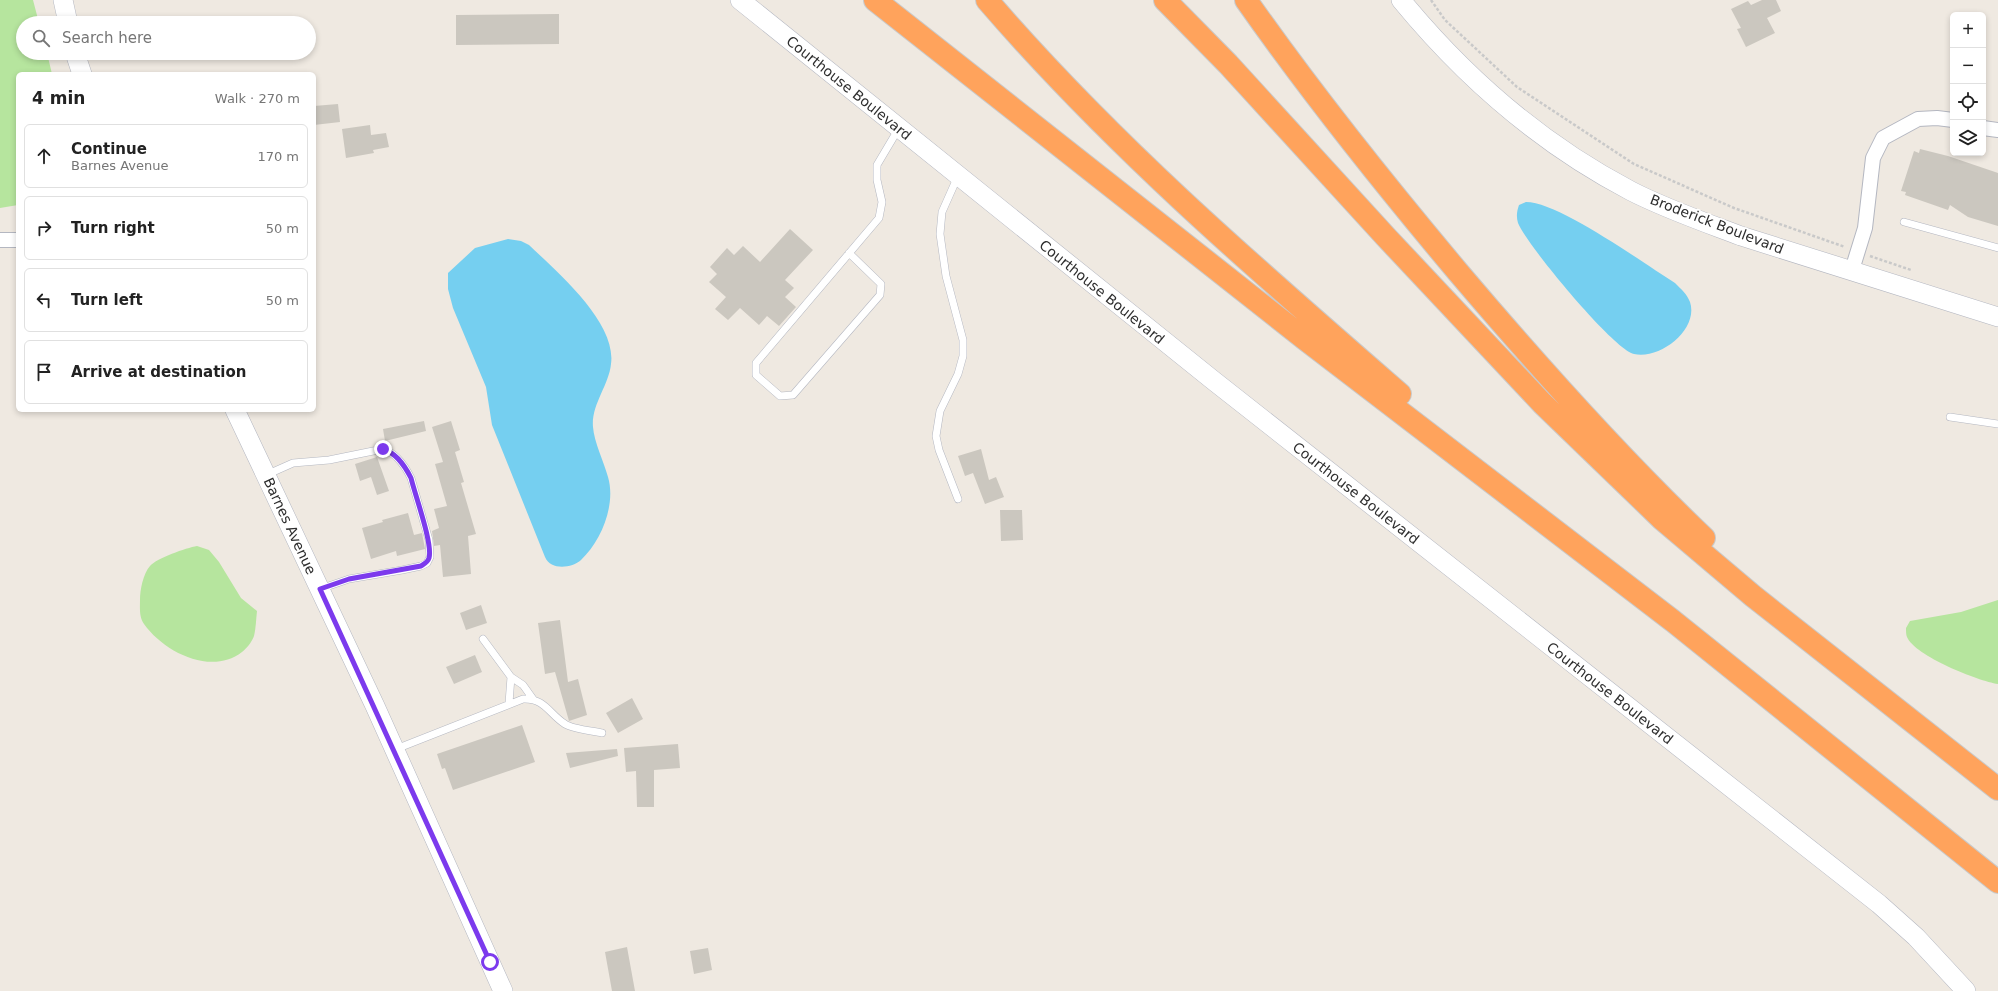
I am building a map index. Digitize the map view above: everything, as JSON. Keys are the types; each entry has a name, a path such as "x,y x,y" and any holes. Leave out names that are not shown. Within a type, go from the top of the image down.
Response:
{"highway":[{"path":"875,0 1305,339 1672,621 1998,882"},
{"path":"987,0 1075,97 1196,216 1565,538"},
{"path":"1165,0 1228,64 1386,237 1542,403 1662,519 1747,591 1820,647 1998,789"},
{"path":"1246,0 1330,114 1403,207 1521,346 1597,428 1695,529 1820,647"}],"street":[{"path":"63,0 66,16"},
{"name":"Courthouse Boulevard","path":"740,0 1214,381 1879,904 1916,937 1966,991"},
{"name":"Broderick Boulevard","path":"1401,0 1424,28 1487,91 1544,138 1581,162 1633,192 1702,222 1741,236 1998,317"},
{"path":"77,60 81,72"},
{"path":"1852,270 1865,228 1873,158 1883,138 1918,119 1937,118 1950,120"},
{"path":"1986,128 1998,130"},
{"path":"0,240 16,240"},
{"name":"Barnes Avenue","path":"237,412 394,750 503,991"}],"lane":[{"path":"849,253 881,284 880,295 793,395 780,396 756,375 756,363 849,253 879,218 882,202 877,180 877,165 899,128"},
{"path":"958,176 942,212 940,234 946,276 963,340 963,356 958,374 940,411 936,436 939,450 958,499"},
{"path":"1904,222 1998,248"},
{"path":"1950,417 1998,424"},
{"path":"266,475 293,463 329,460 383,449 391,452 406,469 411,478 429,540 430,557 427,562 421,566 349,579 320,589"},
{"path":"483,639 511,677 523,685 533,699 544,705 566,725 602,733"},
{"path":"509,703 511,677"},
{"path":"394,750 509,703 523,699 533,699"}],"path":[{"path":"1431,0 1445,20 1517,87 1634,164 1734,208 1917,272"}],"green space":[{"path":"0,0 33,0 37,16 16,16 16,60 49,60 52,72 16,72 16,205 0,208"},
{"path":"197,546 209,550 219,562 241,598 257,611 255,633 252,641 242,652 230,659 216,662 189,658 163,644 144,624 141,618 141,587 145,573 150,566 179,551"},
{"path":"1998,600 1998,684 1963,673 1934,659 1912,644 1907,637 1906,628 1910,621 1961,612"}],"water":[{"path":"1526,202 1541,205 1579,222 1675,283 1686,294 1690,302 1691,312 1689,322 1683,332 1666,347 1644,355 1634,354 1624,348 1609,335 1572,295 1553,273 1524,234 1518,223 1517,214 1519,205"},
{"path":"508,239 521,241 529,245 568,283 595,315 605,331 610,348 610,372 597,403 593,419 595,439 610,487 609,510 601,532 589,552 577,563 562,567 552,564 545,557 492,425 486,387 453,308 448,289 448,273 475,248"}],"building":[{"path":"1762,0 1776,0 1781,11 1767,18 1775,33 1746,47 1737,29 1741,28 1731,9 1748,1 1751,5"},
{"path":"559,14 559,44 456,45 456,15"},
{"path":"338,104 340,122 316,125 316,106"},
{"path":"370,125 371,135 386,133 389,147 373,150 374,153 346,158 342,129"},
{"path":"1920,149 1948,156 1998,173 1998,226 1968,217 1950,205 1948,210 1905,195 1906,192 1901,191 1914,151 1919,153"},
{"path":"790,229 813,250 785,280 794,288 785,297 796,307 779,326 767,316 759,325 740,308 728,320 715,309 726,297 709,282 717,274 710,267 727,248 734,255 743,246 760,262"},
{"path":"424,421 426,431 385,441 383,429"},
{"path":"451,421 460,450 455,452 464,482 461,483 476,534 468,536 471,574 443,577 440,545 434,546 432,531 439,528 434,509 447,506 435,464 443,462 432,427"},
{"path":"981,449 989,480 996,477 1004,497 985,504 973,473 965,476 958,456"},
{"path":"377,457 389,491 377,495 371,477 360,481 355,464"},
{"path":"1000,510 1022,510 1023,540 1001,541"},
{"path":"408,513 414,535 422,533 425,549 397,556 396,551 371,559 362,528 383,522 382,520"},
{"path":"481,605 487,623 466,630 460,613"},
{"path":"560,620 568,682 578,679 587,715 569,721 555,672 545,674 538,623"},
{"path":"475,655 482,672 454,684 446,667"},
{"path":"632,698 643,719 618,733 606,713"},
{"path":"522,725 535,762 453,790 445,768 442,769 437,754"},
{"path":"678,744 680,768 654,770 654,807 637,807 636,771 626,772 624,748"},
{"path":"617,749 618,756 570,768 566,753"},
{"path":"627,947 635,991 612,991 605,952"},
{"path":"708,948 712,970 694,974 690,951"}],"route":[{"path":"383,449 391,452 406,469 411,478 429,540 430,557 427,562 421,566 349,579 336,582 320,589 490,962"}]}
